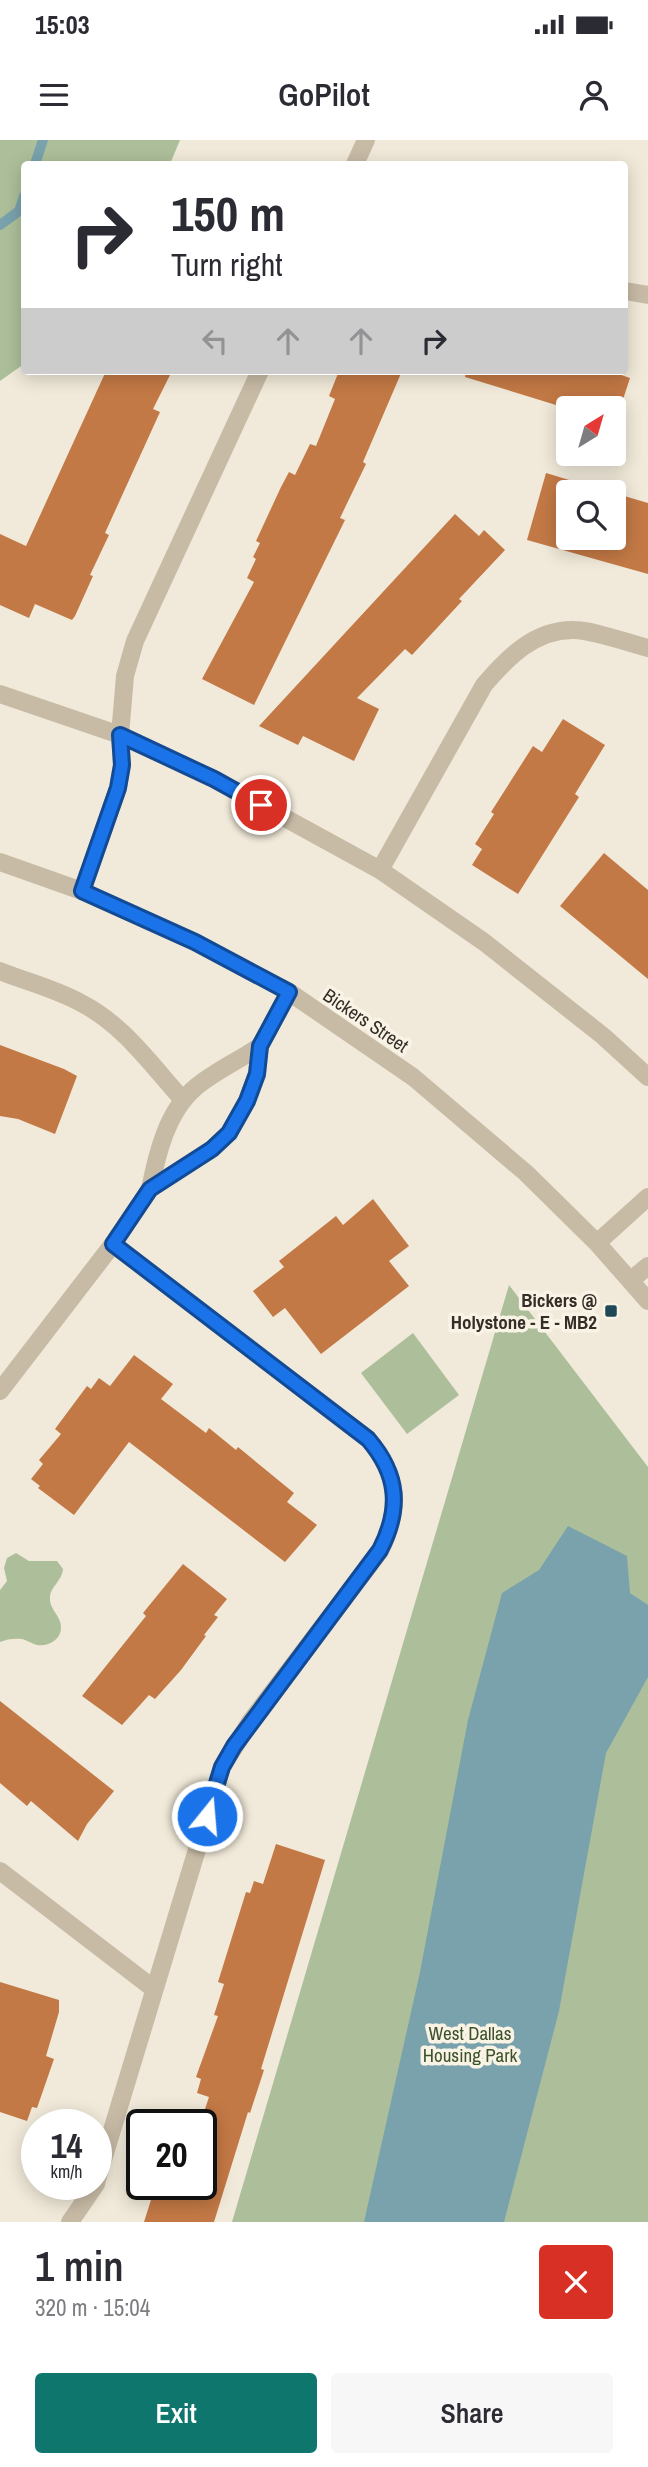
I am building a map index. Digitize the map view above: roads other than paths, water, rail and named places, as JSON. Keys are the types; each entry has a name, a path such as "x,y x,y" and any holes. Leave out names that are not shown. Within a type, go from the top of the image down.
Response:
{"street":[{"path":"356,161 366,140"},
{"path":"628,292 648,295"},
{"path":"82,891 118,788 122,765 120,735 125,676 135,641 258,375"},
{"path":"380,870 484,685 504,662 522,647 544,636 576,629 648,648"},
{"path":"0,694 120,735 214,779 380,870 484,942 603,1036 648,1077"},
{"name":"Bickers Street","path":"0,862 82,891 195,942 289,992 413,1077 526,1173 597,1243 648,1301"},
{"path":"0,971 80,1002 100,1014 118,1028 183,1100"},
{"path":"150,1189 212,1149 229,1133 257,1074 260,1046 289,992"},
{"path":"0,1391 113,1244 150,1189 162,1142 183,1100 208,1078 260,1046"},
{"path":"597,1243 648,1198"},
{"path":"112,2135 222,1767 250,1722 380,1550 387,1536 395,1503 388,1470 381,1454 368,1439 113,1244"},
{"path":"631,1280 648,1266"},
{"path":"0,1871 154,1989"},
{"path":"70,2222 85,2200"}],"water":[{"path":"568,1526 627,1556 630,1593 648,1605 648,1677 606,1753 559,2011 504,2222 364,2222 420,1972 468,1720 502,1593 539,1570"}],"waterway":[{"path":"36,161 43,140"},
{"path":"0,225 19,211 21,205"}],"place":[{"name":"Bickers @ Holystone - E - MB2","path":"611,1311"}],"park label":[{"name":"West Dallas Housing Park","path":"470,2044"}]}
